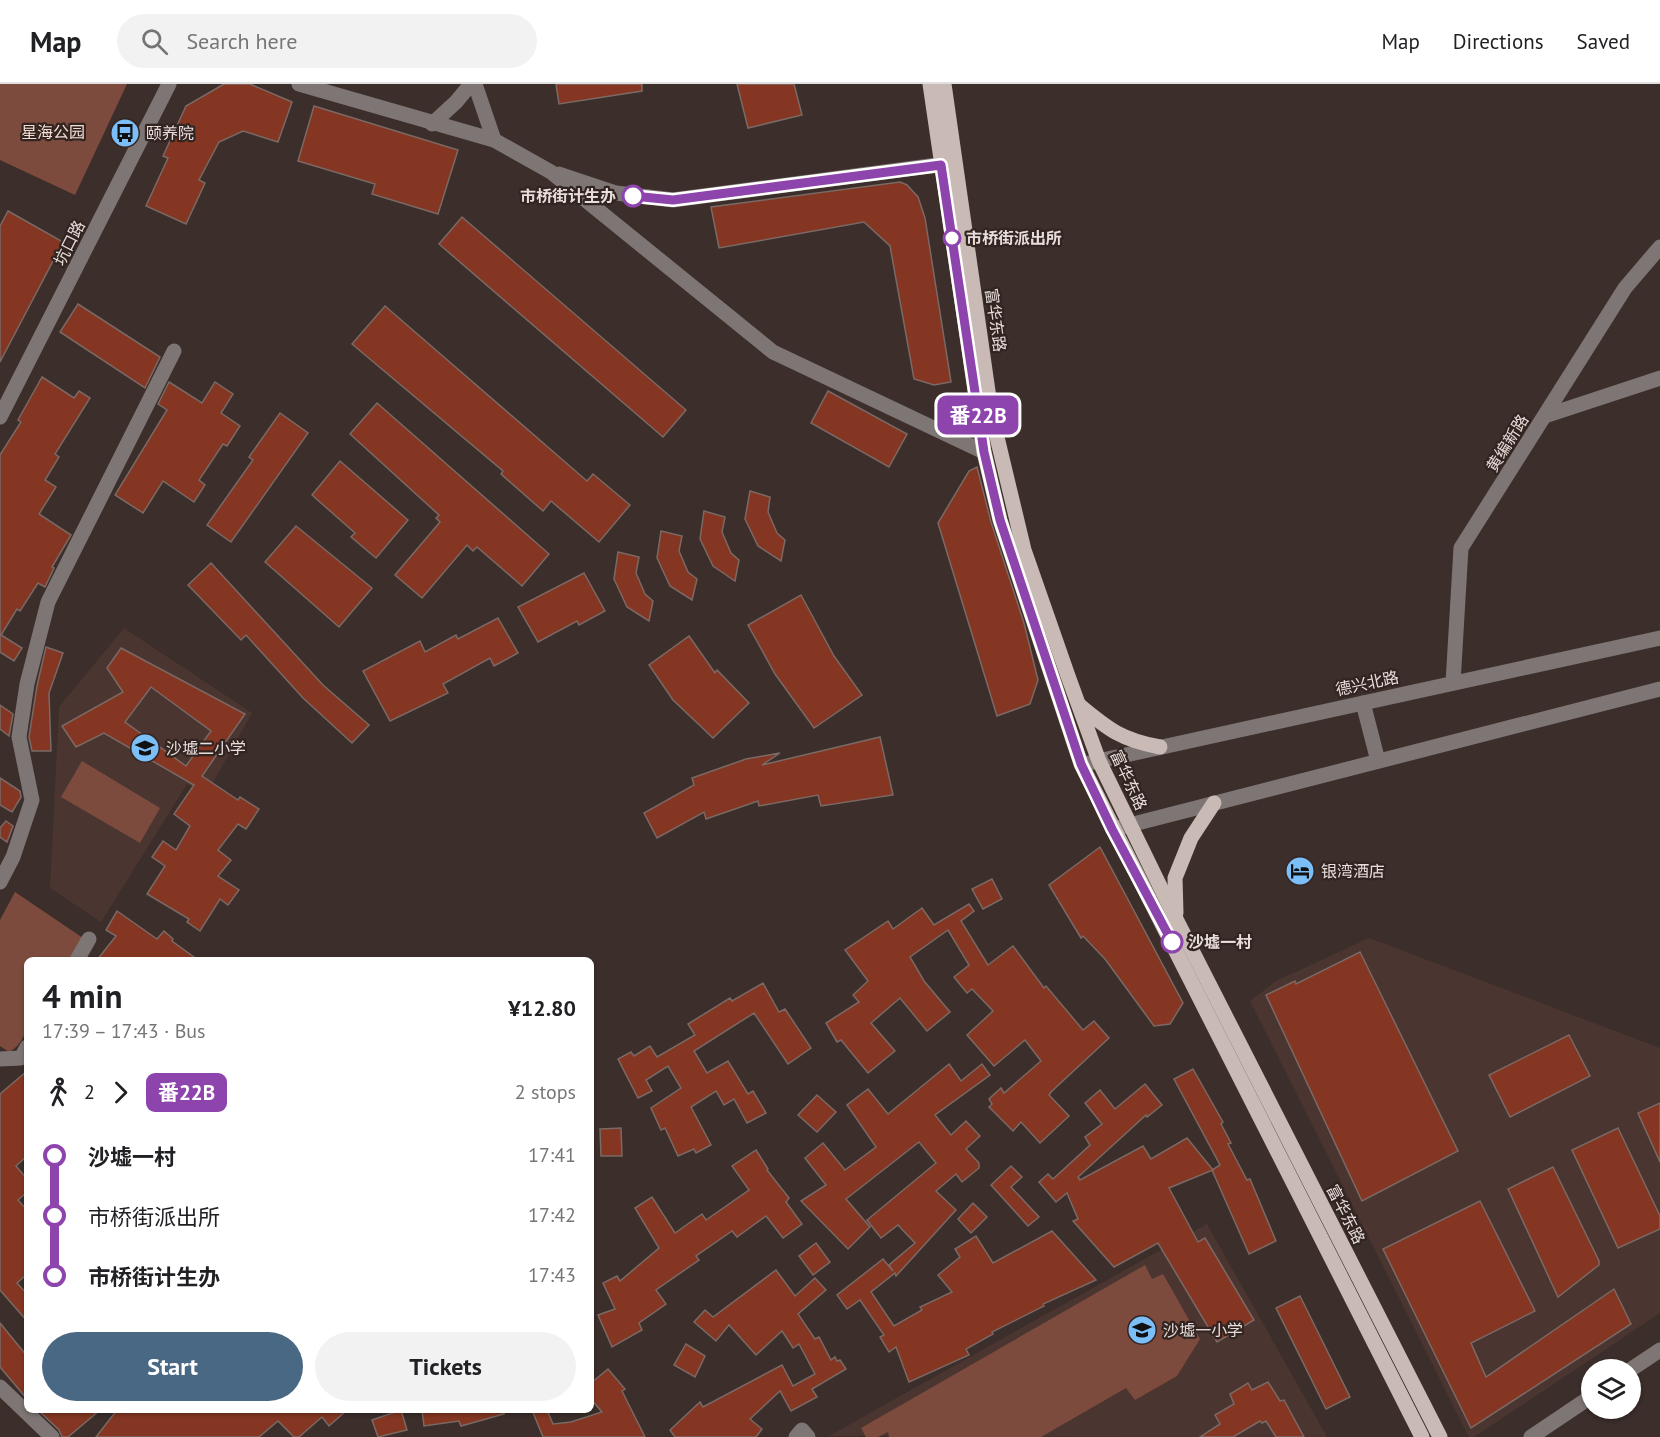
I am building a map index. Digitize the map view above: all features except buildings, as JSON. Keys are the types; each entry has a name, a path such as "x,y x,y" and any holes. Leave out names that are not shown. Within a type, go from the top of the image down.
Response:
{"main road":[{"name":"富华东路","path":"930,84 948,164 998,440 1024,550 1099,761 1176,919 1440,1437"},
{"name":"富华东路","path":"944,84 948,164 984,452 1000,520 1081,764 1422,1437"},
{"path":"1078,705 1106,728 1131,741 1160,747"},
{"path":"1176,919 1175,878 1191,838 1214,803"}],"street":[{"name":"坑口路","path":"0,417 169,84"},
{"path":"299,84 494,140 551,172 773,352 984,452"},
{"path":"432,124 473,84 494,140"},
{"path":"551,172 616,193 673,200 948,164"},
{"name":"黄编新路","path":"1454,683 1461,548 1625,288 1660,247"},
{"path":"0,882 13,857 32,800 19,737 27,684 48,602 174,351"},
{"path":"1545,416 1660,378"},
{"name":"德兴北路","path":"1081,764 1660,638"},
{"path":"1112,829 1660,689"},
{"path":"1363,703 1378,761"},
{"path":"79,957 89,939"},
{"path":"0,1059 21,1058 24,1052"},
{"path":"1641,1363 1660,1350"},
{"path":"0,1387 24,1410"},
{"path":"1531,1437 1581,1403"},
{"path":"27,1413 52,1437"},
{"path":"796,1437 802,1430 808,1437"}],"shaded area":[{"name":"沙墟二小学","path":"124,628 252,713 206,795 187,784 101,922 50,888 59,707"},
{"path":"1369,938 1660,1048 1660,1313 1591,1359 1581,1359 1581,1366 1474,1437 1469,1437 1250,1001 1276,981"},
{"name":"沙墟一小学","path":"1207,1224 1327,1437 829,1436"}],"green space":[{"name":"星海公园","path":"0,84 127,84 75,195 0,160"},
{"path":"82,761 160,808 140,843 61,797"},
{"path":"15,892 83,938 72,957 24,957 24,1035 18,1045 9,1052 0,1046 0,920"},
{"path":"1145,1265 1152,1279 1163,1274 1200,1339 1177,1376 1135,1400 1126,1388 1041,1437 889,1437 888,1432 878,1437 866,1437 861,1428"}],"bus line":[{"name":"番22B","path":"633,196 673,200 941,165 984,452 1000,520 1043,656 1081,764 1112,829 1172,942"}],"place":[{"name":"颐养院","path":"125,133"},
{"name":"市桥街计生办","path":"633,196"},
{"name":"市桥街派出所","path":"952,238"},
{"name":"沙墟二小学","path":"145,748"},
{"name":"银湾酒店","path":"1300,871"},
{"name":"沙墟一村","path":"1172,942"},
{"name":"沙墟一小学","path":"1142,1330"}]}
